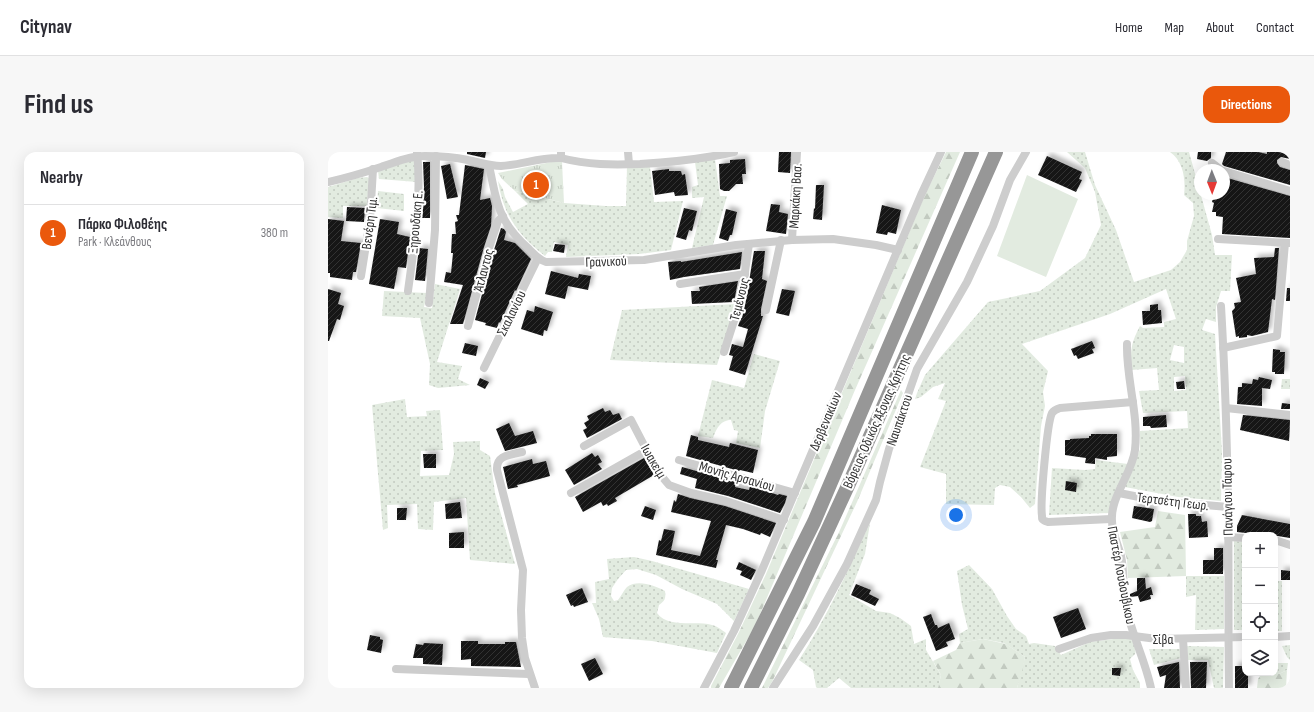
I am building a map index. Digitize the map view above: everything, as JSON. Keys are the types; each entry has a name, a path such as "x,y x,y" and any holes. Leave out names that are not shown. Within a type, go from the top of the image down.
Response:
{"highway":[{"name":"Βόρειος Οδικός Άξονας Κρήτης","path":"732,688 814,522 972,152"},
{"name":"Βόρειος Οδικός Άξονας Κρήτης","path":"751,688 798,594 849,484 996,152"}],"street":[{"path":"628,152 629,164"},
{"path":"328,182 417,154 467,160 489,166 509,165 561,155 591,164 629,164 676,161 734,152"},
{"name":"Μαρκάκη Βασ.","path":"792,240 797,152"},
{"name":"Δερβενακίων","path":"704,688 749,599 784,520 928,179 941,152"},
{"name":"Ναυπάκτου","path":"773,688 813,626 847,564 876,500 890,448 917,369 967,282 993,226 1010,180 1026,152"},
{"name":"Ξηρουδάκη Ε.","path":"408,291 419,179 417,154"},
{"path":"429,303 435,230 436,156"},
{"path":"489,166 503,216 516,235 538,258"},
{"name":"Βενέρη Τιμ.","path":"361,276 370,220 373,169"},
{"path":"1230,173 1290,191"},
{"name":"Άτλαντος","path":"468,326 489,248 498,221 503,216"},
{"name":"Γρανικού","path":"538,258 546,262 639,260 781,240 833,239 876,245 898,250"},
{"path":"1218,239 1288,243 1277,336 1223,348"},
{"path":"766,310 781,240"},
{"name":"Τεμένους","path":"724,352 741,300 749,244"},
{"name":"Σκαλανίου","path":"484,368 538,258"},
{"path":"680,284 745,274"},
{"name":"Πανάγιου Τάφου","path":"1221,306 1226,408 1228,507 1228,688"},
{"name":"Παστέρ Λουδουβίκου","path":"1127,344 1128,374 1133,402 1135,448 1130,466 1112,511 1111,519 1123,564 1125,606 1151,688"},
{"path":"1111,519 1048,522 1043,519 1043,484 1050,422 1052,413 1060,408 1133,402"},
{"path":"1226,408 1290,415"},
{"name":"Ιωακείμ","path":"584,446 631,420 658,472 669,485 686,492 726,502 784,520"},
{"path":"571,493 647,450"},
{"path":"522,452 501,458 498,462 497,470 523,570 521,622 525,658 529,674 535,688"},
{"name":"Μονής Αρσανίου","path":"679,460 795,493"},
{"name":"Τερτσέτη Γεωρ.","path":"1119,493 1159,501 1228,507"},
{"path":"1228,537 1242,538"},
{"path":"1278,541 1290,546"},
{"name":"Σίβα","path":"1059,649 1082,640 1100,636 1118,635 1157,639 1242,637"},
{"path":"1278,637 1290,636"},
{"path":"1183,639 1186,688"},
{"path":"396,669 529,674"}],"green space":[{"path":"946,152 960,152 855,390 755,626 719,688 711,688 766,574 924,197"},
{"path":"1067,152 1085,152 1095,185 1116,230 1134,282 1171,270 1180,262 1187,250 1187,241 1194,216 1193,203 1184,195 1184,177 1181,165 1170,152 1189,152 1194,170 1194,200 1202,200 1212,235 1215,255 1232,255 1230,291 1221,291 1216,307 1216,322 1206,319 1202,330 1215,334 1222,452 1221,501 1178,497 1125,487 1140,449 1140,431 1188,428 1187,411 1143,413 1139,391 1159,390 1157,368 1131,370 1131,357 1134,338 1140,326 1143,328 1164,327 1164,322 1176,319 1166,289 1110,314 1022,344 1048,371 1043,392 1045,406 1041,426 1035,504 1030,508 1010,487 1000,485 995,488 994,505 946,504 946,474 920,467 946,401 938,399 945,383 933,387 921,397 915,399 925,375 988,302 1040,291 1085,258 1101,225 1095,192 1085,168","holes":["1174,345 1184,347 1184,363 1170,360","1185,376 1186,390 1174,391 1174,377"]},
{"path":"715,159 720,196 727,196 713,245 692,248 704,197 692,198 692,187 698,185 695,162"},
{"path":"410,161 416,161 417,182 379,179 378,171"},
{"path":"551,162 562,162 564,203 515,191 502,179 498,173"},
{"path":"627,167 650,167 654,202 683,201 671,250 639,254 566,257 568,245 554,242 552,252 548,252 545,256 527,240 508,215 498,181 513,212 528,204 515,191 564,203 626,206"},
{"path":"1027,175 1078,199 1046,277 997,256"},
{"path":"358,178 369,178 367,206 343,206 343,218 328,217 328,187"},
{"path":"378,191 404,194 404,211 377,208"},
{"path":"435,284 460,289 437,362 462,366 458,379 470,385 438,388 429,385 430,364 420,318 382,316 384,291 427,293 424,307 432,308"},
{"path":"736,304 717,365 610,360 622,310"},
{"path":"754,354 780,361 765,411 760,448 736,443 738,431 734,430 731,420 727,420 721,424 713,438 698,436 712,380 744,388"},
{"path":"1282,379 1290,379 1290,389 1281,389"},
{"path":"901,390 903,393 857,502 772,682 768,688 762,688 840,530"},
{"path":"405,399 407,417 427,416 426,411 440,410 443,450 421,451 420,476 449,475 454,454 453,442 480,441 480,450 490,456 495,493 515,564 470,560 466,498 434,502 433,530 418,529 417,504 387,505 388,528 383,530 372,405"},
{"path":"1096,460 1128,464 1109,513 1049,515 1052,468 1085,470 1095,469"},
{"path":"1158,511 1185,515 1186,576 1128,578 1127,560 1120,532 1155,527"},
{"path":"870,523 865,554 849,595 876,611 890,613 900,618 911,626 914,644 926,639 926,650 941,675 938,688 851,688 839,678 827,688 817,688 813,670 799,660 828,610"},
{"path":"1234,541 1242,542 1242,630 1234,630"},
{"path":"634,557 749,589 734,621 717,604 682,589 656,575 637,569 626,570 612,588 611,596 614,601 618,600 627,587 641,583 651,585 665,591 665,599 659,605 657,613 662,618 675,623 706,624 721,629 726,633 717,653 652,641 603,637 599,619 592,603 596,603 595,582 609,579 607,559"},
{"path":"969,565 992,589 1007,616 1016,629 1026,636 1029,644 1034,643 1055,646 1061,655 1090,642 1130,638 1135,654 1130,659 1133,670 1140,683 1140,688 1017,688 1025,657 1004,643 983,639 960,643 959,634 968,629 962,605 957,571"},
{"path":"1186,576 1224,576 1224,629 1195,630 1196,595 1186,597"},
{"path":"1278,581 1282,581 1282,631 1278,631"},
{"path":"983,639 1006,644 1025,657 1017,688 938,688 941,675 933,661 956,650 960,643"},
{"path":"1290,645 1290,660 1282,646"},
{"path":"1187,646 1224,647 1223,688 1214,688 1208,660 1188,660"},
{"path":"1149,649 1180,649 1181,658 1154,665"},
{"path":"1278,663 1288,663 1287,670 1279,674"},
{"path":"1287,670 1286,688 1257,688 1258,679 1260,676 1278,676"}],"building":[{"path":"467,152 486,152 485,158 467,154"},
{"path":"779,152 791,152 790,173 778,172"},
{"path":"1198,152 1211,152 1211,158 1207,161 1197,159"},
{"path":"1226,152 1258,152 1267,154 1267,152 1290,152 1290,159 1281,157 1277,160 1277,163 1280,167 1290,170 1290,185 1230,168 1230,164 1222,164"},
{"path":"1047,156 1082,172 1079,179 1082,180 1076,192 1038,175"},
{"path":"745,159 746,174 742,174 743,184 736,184 729,191 720,189 719,164 730,163 730,160"},
{"path":"423,162 430,162 430,218 422,218 424,187"},
{"path":"450,164 458,197 447,199 441,166"},
{"path":"465,165 484,169 480,200 490,198 492,206 491,226 463,324 450,324 463,285 444,282 446,272 451,273 453,253 451,253 452,234 456,234 455,222 458,221 456,215 459,215"},
{"path":"669,169 669,171 681,171 682,175 685,174 688,195 675,196 674,192 655,195 652,171"},
{"path":"1230,179 1290,196 1290,238 1222,234 1223,217 1216,216 1216,212 1212,212 1214,203 1212,202 1212,200 1230,200"},
{"path":"816,185 824,185 822,220 813,219"},
{"path":"771,204 780,205 779,212 788,214 786,234 766,231"},
{"path":"882,205 901,210 896,234 888,232 887,235 876,233"},
{"path":"347,207 365,208 364,222 346,221"},
{"path":"684,208 697,211 692,231 689,230 686,240 676,237"},
{"path":"726,209 737,212 732,235 730,235 728,241 719,238"},
{"path":"328,219 344,221 341,241 361,243 356,272 353,272 352,280 330,277 330,273 328,273"},
{"path":"380,219 399,222 397,234 410,237 406,268 398,267 394,289 369,284"},
{"path":"501,228 506,232 504,240 515,243 531,259 497,328 485,325 486,323 475,320"},
{"path":"555,244 565,245 564,253 553,251"},
{"path":"419,248 428,249 425,281 415,280"},
{"path":"1275,248 1279,248 1275,300 1272,299 1268,332 1252,336 1247,335 1247,337 1236,337 1232,311 1235,308 1234,303 1241,302 1236,278 1256,274 1254,258 1274,257"},
{"path":"754,251 765,251 762,279 767,281 761,309 761,316 763,316 745,375 729,370 733,356 729,355 732,344 743,347 748,329 738,326 742,318 746,300"},
{"path":"742,252 740,269 670,280 668,262 681,262"},
{"path":"551,271 578,278 579,274 591,276 588,290 568,286 565,299 545,294"},
{"path":"738,281 734,302 692,304 691,291 700,291 699,287"},
{"path":"1287,288 1290,288 1290,301 1286,301"},
{"path":"328,289 341,293 338,304 344,306 340,320 337,319 329,341 328,341"},
{"path":"782,289 795,291 789,316 776,313"},
{"path":"1158,304 1158,310 1161,310 1162,323 1143,325 1142,311 1150,311 1150,305"},
{"path":"535,306 553,312 547,331 544,330 543,336 521,329 527,310 534,312"},
{"path":"1092,341 1095,348 1092,349 1094,353 1078,359 1076,355 1074,356 1071,349"},
{"path":"465,343 478,346 476,356 462,353"},
{"path":"1273,349 1280,350 1280,352 1285,352 1284,374 1275,374 1275,372 1272,372"},
{"path":"1259,377 1272,380 1270,389 1262,388 1262,406 1237,404 1238,387 1242,387 1242,383 1252,384 1253,379 1258,380"},
{"path":"480,378 489,382 485,389 477,385"},
{"path":"1184,381 1185,389 1177,389 1176,382"},
{"path":"1282,403 1290,404 1290,409 1281,409"},
{"path":"603,408 605,412 610,410 613,415 619,413 622,419 587,438 583,430 587,428 584,423 589,420 587,416"},
{"path":"1166,415 1167,427 1151,428 1150,426 1143,426 1143,417"},
{"path":"1243,415 1290,420 1289,441 1240,430"},
{"path":"509,423 515,436 533,431 537,443 505,451 496,429"},
{"path":"1091,434 1117,434 1117,456 1107,457 1107,460 1095,458 1095,464 1085,463 1086,458 1065,455 1065,440 1089,438"},
{"path":"691,435 698,437 698,440 729,447 730,443 758,450 753,473 739,471 686,456"},
{"path":"592,453 595,457 598,455 602,462 598,464 602,469 574,485 565,470"},
{"path":"423,454 436,454 436,468 424,468"},
{"path":"644,458 654,475 615,498 617,501 608,506 607,504 603,506 601,502 583,512 575,497"},
{"path":"532,459 533,464 546,461 550,476 508,489 503,467"},
{"path":"682,467 736,482 735,487 749,490 750,486 778,495 787,496 785,503 780,513 728,496 695,488 697,479 680,474"},
{"path":"1066,481 1077,483 1076,492 1065,490"},
{"path":"678,494 725,506 776,523 770,537 761,533 760,535 726,525 716,560 718,560 716,568 656,555 659,540 661,541 664,529 675,531 671,550 700,556 711,521 671,512 674,500 676,502"},
{"path":"460,502 462,518 446,519 445,504"},
{"path":"645,506 656,510 653,520 641,516"},
{"path":"1134,506 1154,509 1152,521 1150,522 1132,518"},
{"path":"397,508 407,508 406,520 397,520"},
{"path":"1188,514 1196,514 1196,516 1201,516 1202,522 1207,521 1208,537 1189,538"},
{"path":"1242,515 1290,524 1290,538 1278,536 1278,532 1237,532 1237,526"},
{"path":"464,532 464,548 449,548 449,533"},
{"path":"1214,548 1223,548 1223,574 1203,574 1203,560 1214,560"},
{"path":"739,562 756,570 751,580 740,575 742,571 736,569"},
{"path":"1281,570 1290,571 1290,580 1281,580"},
{"path":"1137,578 1145,578 1146,589 1151,587 1153,595 1150,595 1151,599 1140,602 1138,596 1130,597 1130,594 1137,591"},
{"path":"856,584 871,590 869,594 879,599 875,606 851,595"},
{"path":"582,588 588,602 574,607 573,605 571,606 566,595"},
{"path":"1078,608 1086,629 1061,638 1053,617"},
{"path":"931,614 935,625 937,625 938,628 949,623 955,639 946,642 948,646 936,651 923,617"},
{"path":"370,635 380,637 380,639 383,640 381,653 367,650"},
{"path":"461,641 478,641 478,644 505,644 505,642 516,642 521,667 471,666 471,659 461,660"},
{"path":"424,643 443,644 442,665 423,664 423,658 413,658 416,644 423,645"},
{"path":"595,658 603,674 589,681 581,664"},
{"path":"1179,662 1180,688 1164,688 1166,675 1160,677 1157,667"},
{"path":"1190,662 1207,662 1206,688 1191,688"},
{"path":"1235,666 1242,666 1242,676 1248,676 1248,688 1235,688"},
{"path":"1112,668 1121,668 1120,676 1112,675"}],"place":[{"name":"Πάρκο Φιλοθέης","path":"536,185"}]}
